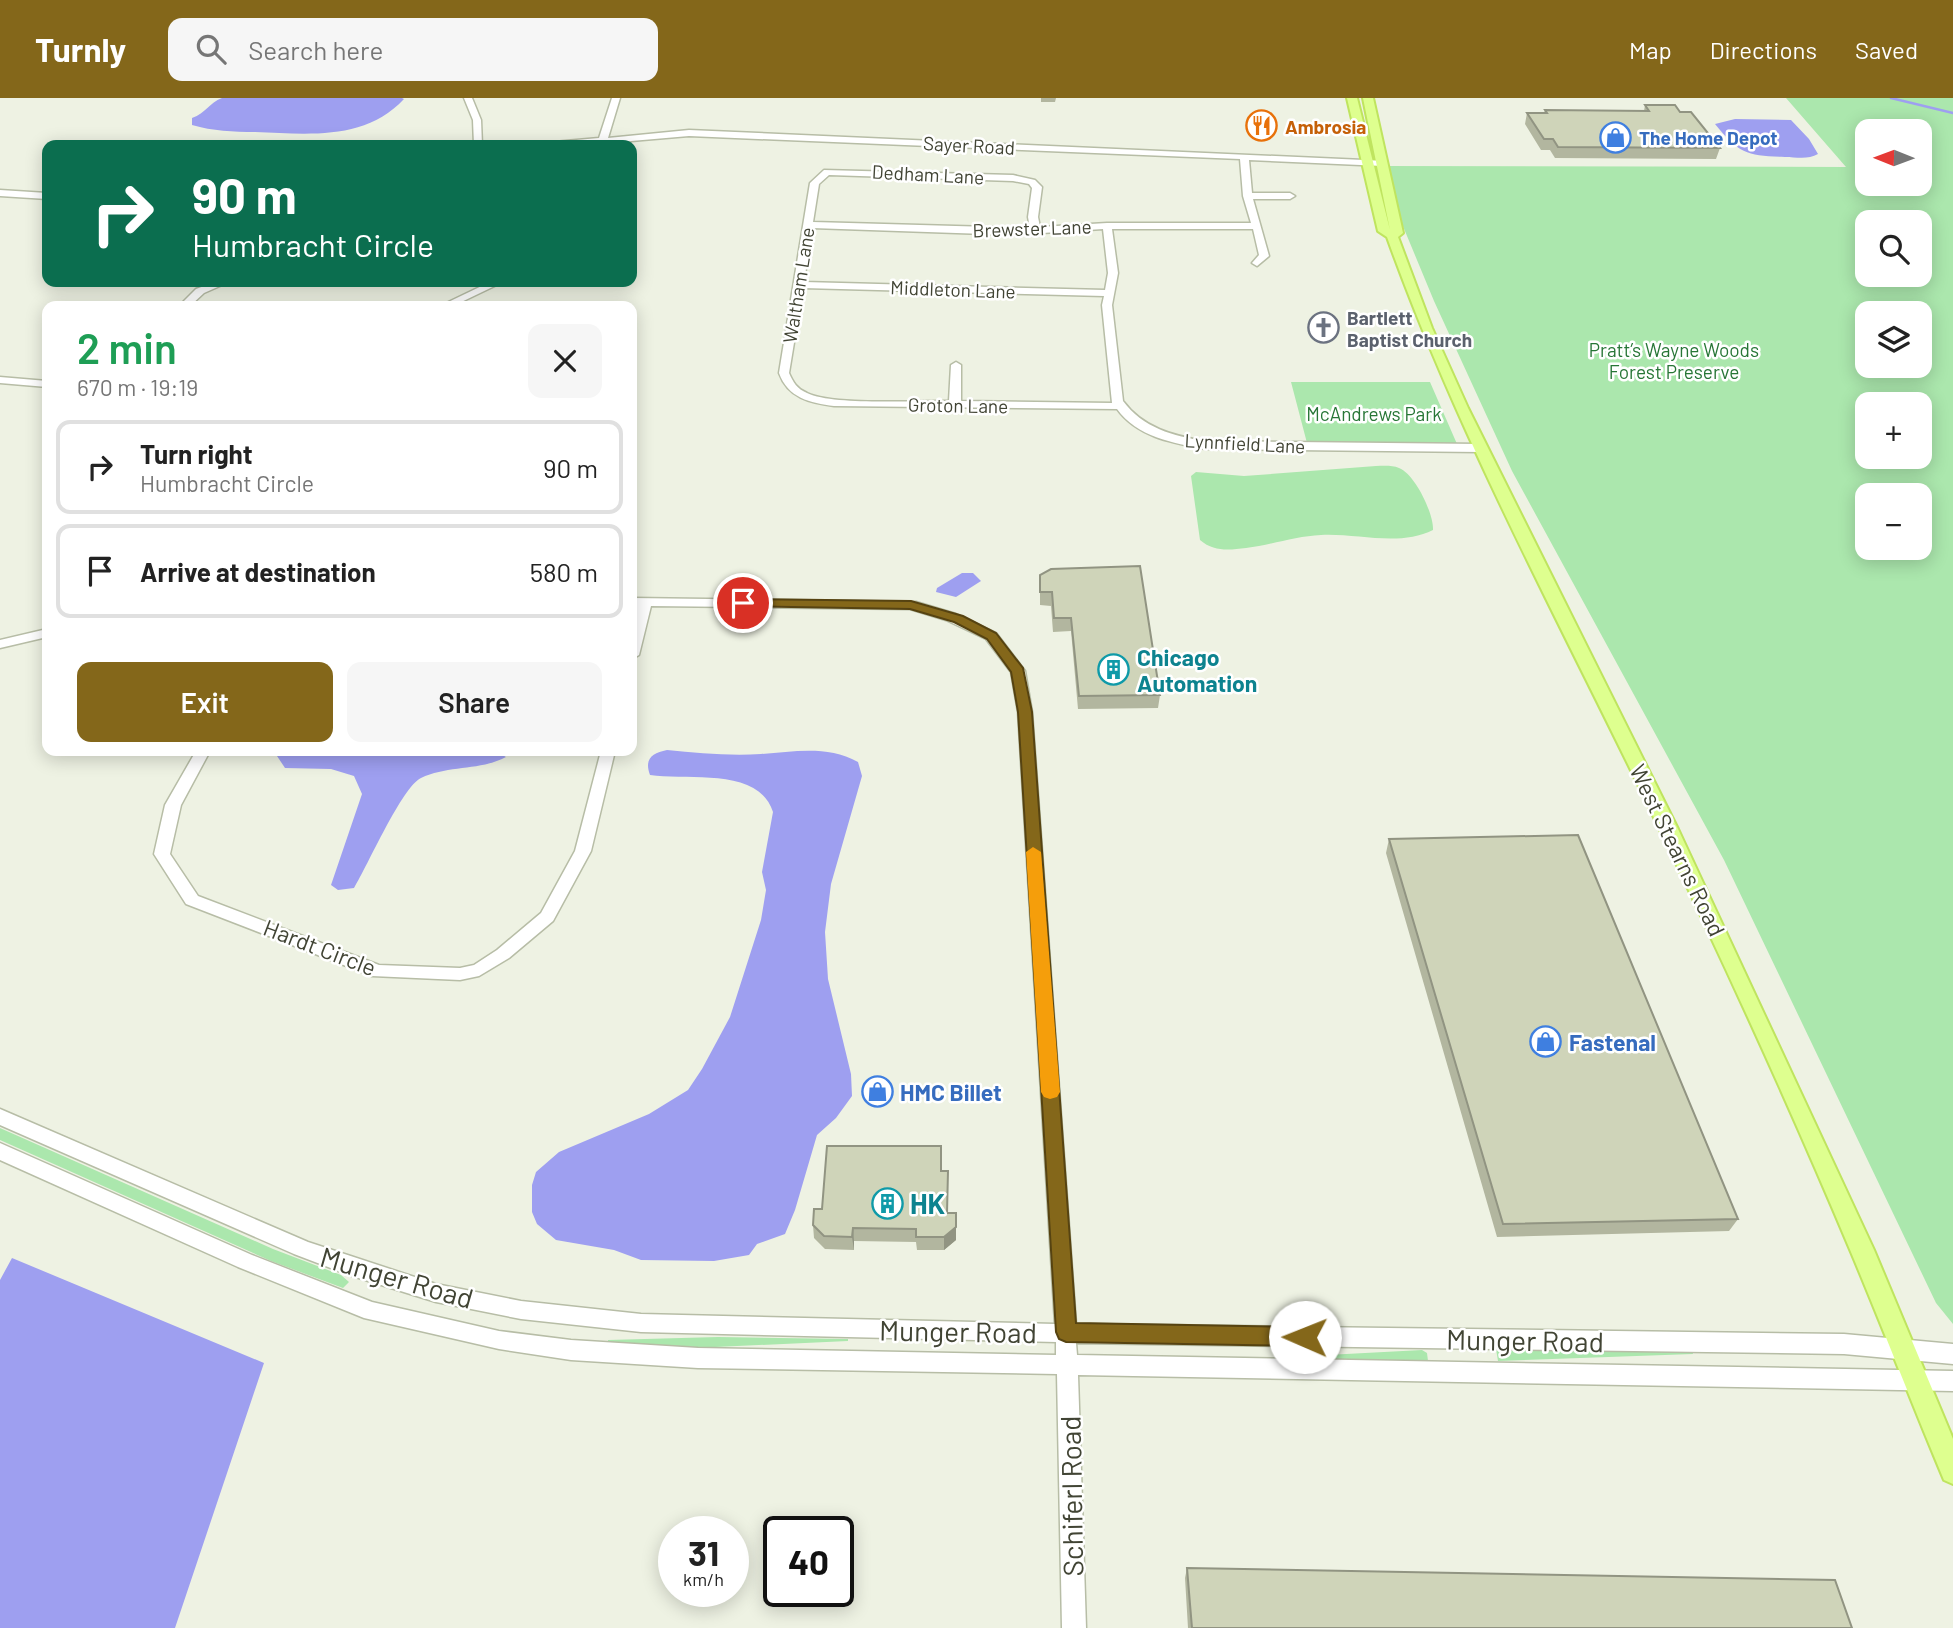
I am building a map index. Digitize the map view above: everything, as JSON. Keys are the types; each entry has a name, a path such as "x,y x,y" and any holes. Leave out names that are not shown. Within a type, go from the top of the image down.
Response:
{"main road":[{"name":"West Stearns Road","path":"1352,98 1384,231 1392,235 1435,350 1480,448 1710,915 1861,1251 1953,1471"},
{"name":"West Stearns Road","path":"1368,98 1397,233 1392,235"}],"street":[{"path":"468,98 477,120 478,140"},
{"path":"604,140 616,98"},
{"name":"Sayer Road","path":"629,140 690,133 1383,163"},
{"path":"1244,158 1248,196 1264,248 1264,256 1257,263"},
{"name":"Dedham Lane","path":"823,175 827,172 851,171 1013,178 1032,182 1037,187 1033,217 1036,232"},
{"name":"Waltham Lane","path":"797,395 784,373 815,183 823,175"},
{"path":"0,193 42,196"},
{"path":"1248,196 1290,196"},
{"name":"Brewster Lane","path":"808,225 1036,232 1107,226 1257,226"},
{"path":"1107,226 1113,273 1108,293 1114,389 1119,406"},
{"name":"Middleton Lane","path":"798,285 1108,293"},
{"path":"189,301 200,291 211,287"},
{"path":"456,301 487,287"},
{"path":"954,405 956,365"},
{"path":"0,380 42,384"},
{"name":"Groton Lane","path":"797,395 834,404 1119,406"},
{"name":"Lynnfield Lane","path":"1119,406 1128,416 1149,430 1195,444 1480,448"},
{"name":"Schiferl Road","path":"639,602 911,605 959,619 991,636 1018,671 1025,712 1066,1332 1074,1628"},
{"path":"0,644 42,634"},
{"name":"Hardt Circle","path":"200,756 173,805 163,854 192,900 378,971 460,974 478,970 503,954 547,917 583,851 607,756"},
{"name":"Munger Road","path":"0,1117 301,1248 349,1266 436,1293 521,1310 641,1323 1844,1344 1953,1354"},
{"name":"Munger Road","path":"0,1151 245,1261 371,1311 499,1340 571,1350 686,1357 1953,1381"}],"green space":[{"name":"Pratt’s Wayne Woods Forest Preserve","path":"1786,98 1953,98 1953,1324 1936,1303 1724,860 1512,471 1434,301 1378,166 1846,167"},
{"name":"McAndrews Park","path":"1291,382 1430,382 1457,444 1307,443"},
{"path":"1376,466 1396,467 1411,478 1427,505 1433,530 1392,539 1312,536 1234,549 1216,548 1200,540 1191,476 1196,472 1244,476"},
{"path":"0,1128 273,1249 341,1275 349,1282 343,1288 271,1261 0,1140"},
{"path":"718,1337 848,1341 694,1348 608,1342"},
{"path":"1496,1349 1692,1350 1693,1354 1498,1361"},
{"path":"1422,1350 1427,1353 1428,1361 1309,1360 1308,1356"}],"water":[{"path":"222,98 404,99 389,113 372,122 335,132 295,134 231,131 192,125 192,118"},
{"path":"1735,119 1791,120 1809,139 1818,154 1798,158 1762,156 1745,151 1731,142 1715,124"},
{"path":"962,573 973,573 981,581 956,597 936,592 937,588"},
{"path":"667,750 737,755 822,751 858,762 862,776 831,884 825,932 828,979 851,1074 852,1096 836,1118 817,1135 795,1210 785,1234 757,1244 749,1255 714,1261 641,1260 614,1250 556,1240 537,1224 532,1212 532,1185 536,1172 559,1152 649,1114 688,1090 730,1017 761,920 766,890 762,872 773,812 765,797 753,788 720,778 650,775 648,765 651,758"},
{"path":"277,756 506,757 486,764 431,774 413,784 395,811 354,888 338,890 331,885 362,794 354,776 331,769 285,768"},
{"path":"12,1258 264,1363 175,1628 0,1628 0,1280"}],"building":[{"name":"The Home Depot","path":"1645,105 1675,105 1680,112 1691,112 1720,148 1558,147 1553,139 1544,139 1527,113 1547,113 1545,110 1649,111"},
{"name":"Chicago Automation","path":"1140,566 1160,695 1079,696 1071,618 1054,618 1052,592 1040,592 1040,575 1051,569"},
{"name":"Fastenal","path":"1578,835 1738,1219 1503,1224 1389,839"},
{"name":"HK","path":"827,1146 941,1146 941,1171 948,1171 947,1213 956,1213 956,1227 944,1237 916,1237 916,1229 853,1228 852,1237 824,1236 813,1225 814,1209 822,1209"},
{"path":"1187,1568 1835,1580 1852,1628 1192,1628"}],"waterway":[{"path":"1891,98 1953,113"}],"slow traffic":[{"path":"1033,852 1050,1092"}],"place":[{"name":"Ambrosia","path":"1262,126"},
{"name":"The Home Depot","path":"1616,137"},
{"name":"Bartlett Baptist Church","path":"1324,328"},
{"name":"Chicago Automation","path":"1114,670"},
{"name":"Fastenal","path":"1546,1042"},
{"name":"HMC Billet","path":"877,1092"},
{"name":"HK","path":"887,1203"}],"route":[{"path":"743,603 911,605 959,619 991,636 1018,671 1025,712 1066,1332 1305,1337"}]}
